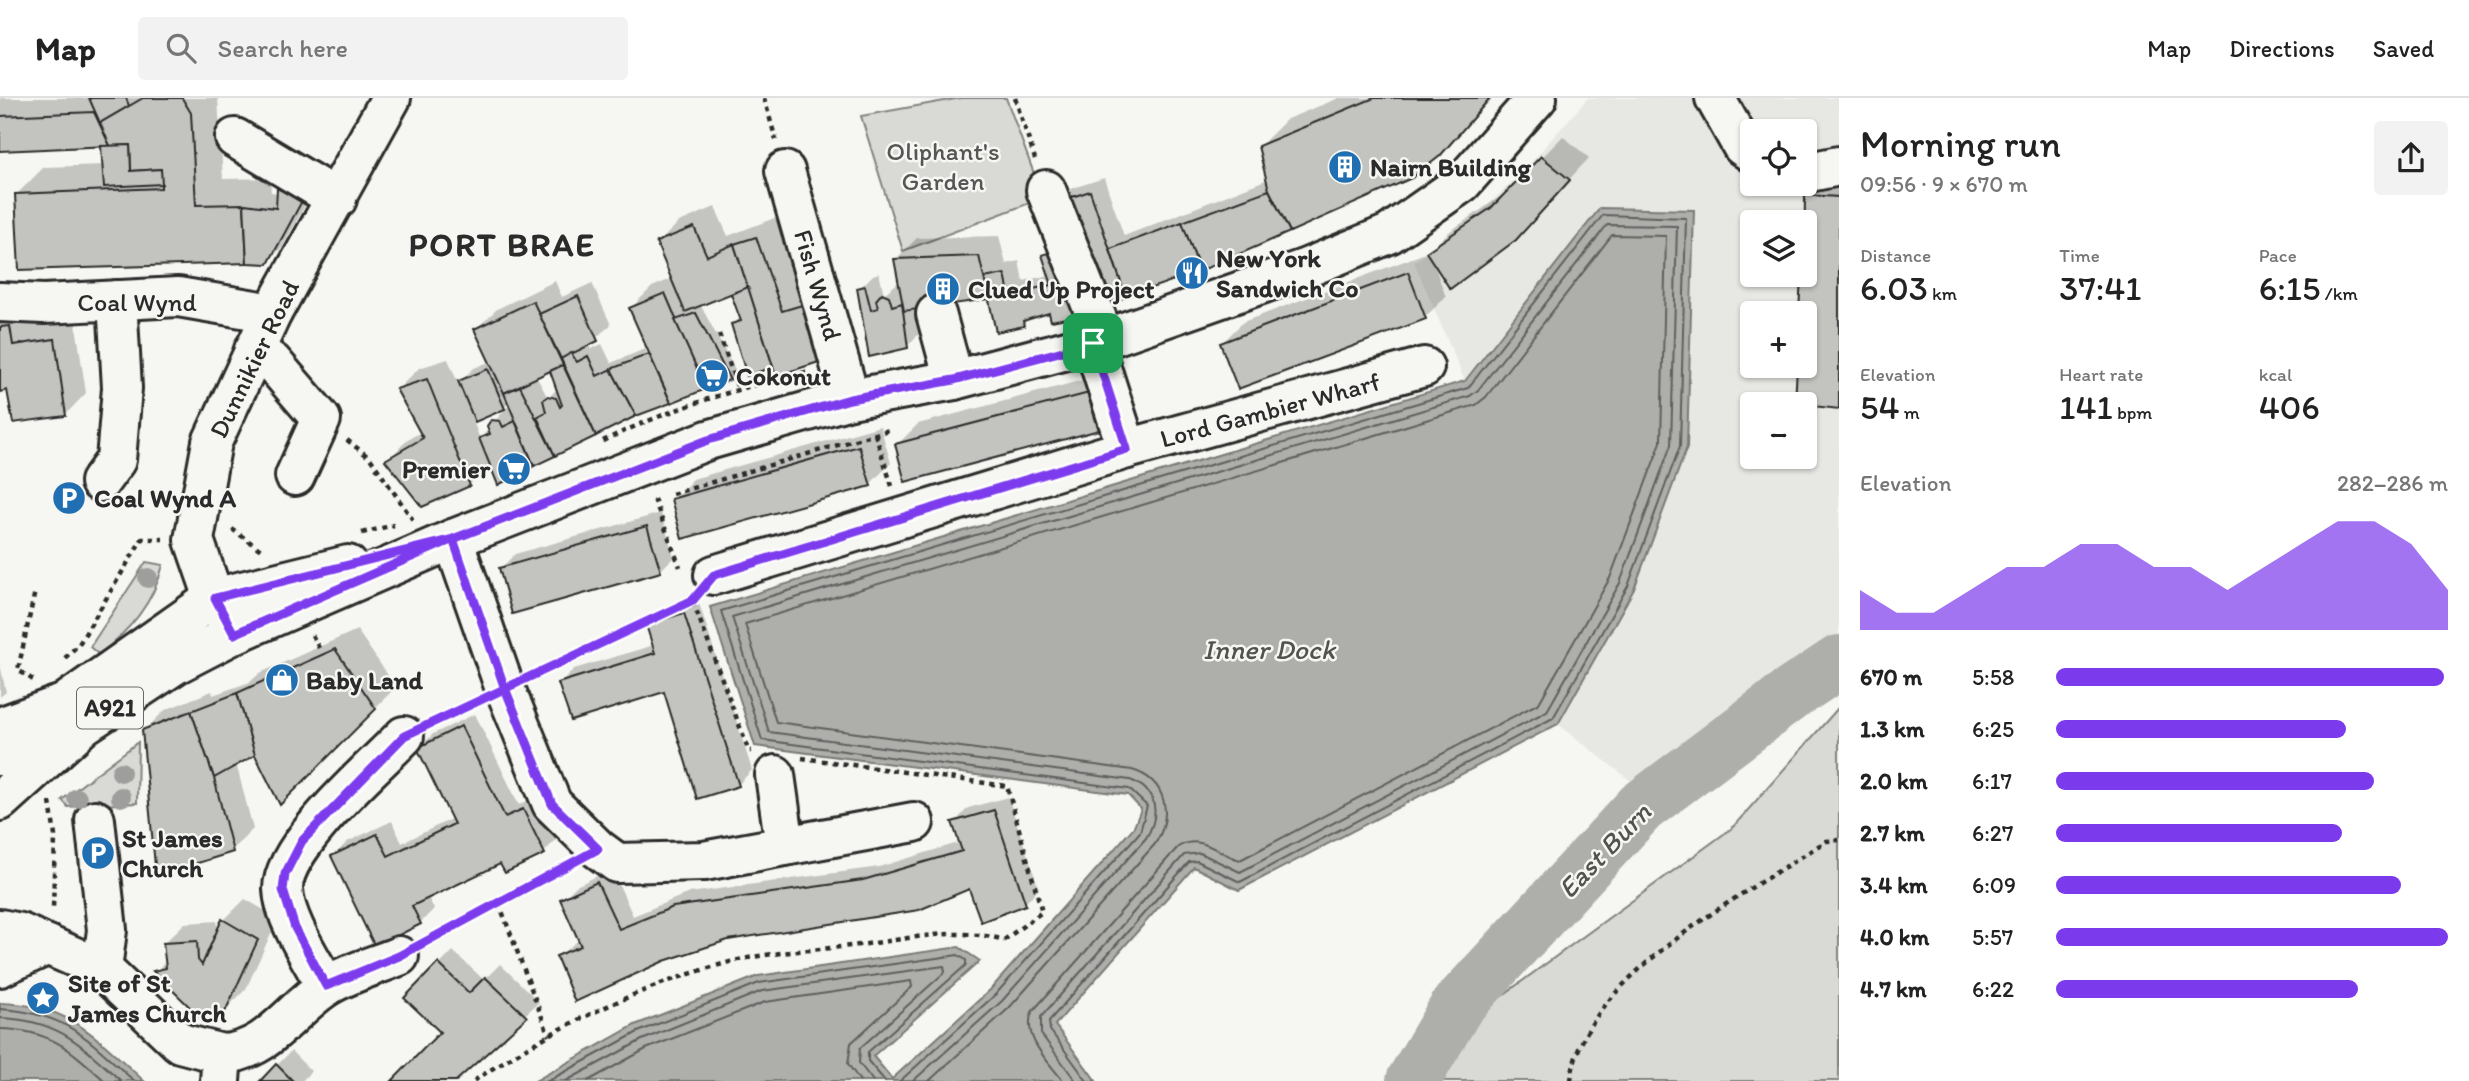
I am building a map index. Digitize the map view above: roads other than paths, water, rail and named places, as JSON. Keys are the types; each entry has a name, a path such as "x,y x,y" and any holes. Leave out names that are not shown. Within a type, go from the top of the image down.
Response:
{"street":[{"name":"Dunnikier Road","path":"215,598 194,540 212,442 272,313 391,98"},
{"name":"A921","path":"0,802 84,725 176,664 234,634 453,539 708,440 850,399 954,380 1099,341 1304,269 1389,234 1462,183 1537,98"},
{"path":"1715,98 1740,142"},
{"path":"235,138 337,199"},
{"path":"1817,170 1839,166"},
{"name":"Fish Wynd","path":"785,171 850,399"},
{"path":"1046,190 1099,341 1127,449"},
{"name":"Coal Wynd","path":"0,302 44,304 178,297 272,313"},
{"path":"100,482 116,460 122,388 117,300"},
{"path":"936,314 954,380"},
{"path":"254,350 272,363 321,419 295,476"},
{"name":"Lord Gambier Wharf","path":"714,575 1127,449 1424,367"},
{"path":"453,539 504,686 552,804 598,849 617,863 704,861 914,822"},
{"name":"A921","path":"0,756 50,695 215,598 453,539"},
{"path":"215,598 234,634"},
{"path":"0,727 50,695"},
{"path":"326,986 295,928 283,890 285,874 302,841 404,736"},
{"path":"775,775 785,846"},
{"path":"94,820 107,930 102,969"},
{"path":"0,929 102,969 180,1043 221,1068 272,1036 293,1012 326,986 399,956"},
{"path":"0,967 48,946"}],"water":[{"name":"Inner Dock","path":"1600,208 1694,210 1687,447 1634,589 1558,724 1239,890 1194,867 1055,1025 1096,1081 535,1081 635,1025 758,976 959,947 980,961 873,1056 892,1079 990,990 1134,827 1141,809 1128,795 755,746 710,607 1465,381"},
{"path":"0,1003 45,1009 80,1026 144,1081 0,1081"}],"waterway":[{"name":"East Burn","path":"1413,1081 1457,1006 1641,807 1791,694 1839,662"}],"place":[{"name":"Nairn Building","path":"1345,167"},
{"name":"New York Sandwich Co","path":"1192,273"},
{"name":"Clued Up Project","path":"943,289"},
{"name":"Cokonut","path":"712,376"},
{"name":"Premier","path":"514,469"},
{"name":"Coal Wynd A","path":"69,498"},
{"name":"Baby Land","path":"282,680"},
{"name":"St James Church","path":"98,853"},
{"name":"Site of St James Church","path":"43,998"}],"district":[{"name":"PORT BRAE","path":"502,244"}],"park label":[{"name":"Oliphant's Garden","path":"943,166"}]}
